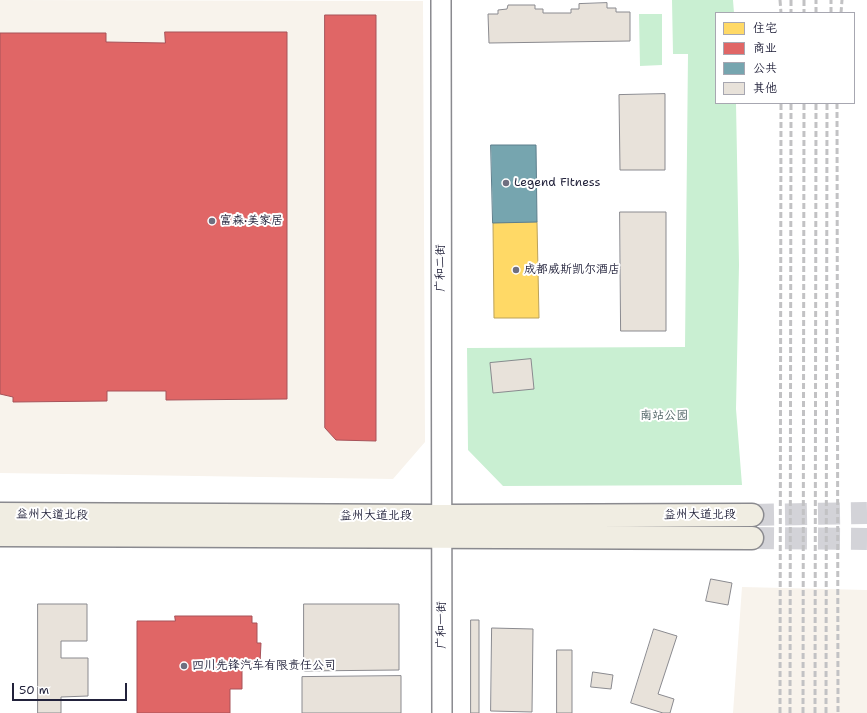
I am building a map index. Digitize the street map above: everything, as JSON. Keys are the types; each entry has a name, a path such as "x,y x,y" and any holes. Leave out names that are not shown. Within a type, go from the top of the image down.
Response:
{"main road":[{"name":"益州大道北段","path":"0,514 442,526 752,538"},
{"name":"益州大道北段","path":"0,535 442,526 752,515"}],"street":[{"name":"广和二街","path":"441,0 442,526"},
{"name":"广和一街","path":"442,526 442,713"}],"shaded area":[{"name":"富森·美家居","path":"0,0 423,1 425,442 393,479 0,473"},
{"path":"742,587 867,590 867,713 733,713"}],"green space":[{"name":"南站公园","path":"672,0 733,0 734,12 715,12 715,104 736,104 739,265 736,409 742,485 503,486 468,450 467,348 685,347 688,54 673,54"},
{"path":"639,14 662,14 662,65 640,66"}],"building: 住宅":[{"name":"成都威斯凯尔酒店","path":"537,222 539,318 494,318 493,223"}],"building: 商业":[{"path":"325,15 376,15 376,441 336,440 325,428"},
{"path":"165,32 287,32 287,399 166,400 166,391 107,391 107,401 13,402 13,397 0,394 0,33 106,33 106,42 165,43"},
{"name":"四川先锋汽车有限责任公司","path":"175,616 252,616 252,623 257,623 257,643 261,643 260,663 230,663 230,669 242,669 242,689 230,689 230,713 137,713 137,621 175,621"}],"building: 公共":[{"path":"491,145 536,145 537,222 493,223"}],"building: 其他":[{"path":"607,3 607,8 616,8 616,12 630,12 630,41 489,43 488,14 498,14 498,10 507,9 508,5 535,5 535,9 543,9 543,13 571,13 571,9 579,9 579,4"},
{"path":"665,94 665,170 620,170 619,95"},
{"path":"620,212 666,212 666,331 621,331"},
{"path":"531,359 534,389 493,393 490,363"},
{"path":"711,579 732,583 728,605 706,601"},
{"path":"38,604 87,604 87,641 61,641 61,658 88,658 88,696 61,697 61,713 38,713"},
{"path":"304,604 399,604 399,670 304,671"},
{"path":"471,620 479,620 479,713 471,713"},
{"path":"492,628 533,629 532,712 491,711"},
{"path":"654,629 677,636 658,694 674,699 670,713 663,713 631,703"},
{"path":"557,650 572,650 572,713 557,713"},
{"path":"593,672 613,675 611,689 591,687"},
{"path":"401,676 401,713 302,713 302,677"}],"tunnel":[{"path":"752,515 867,513"},
{"path":"752,538 867,539"}],"railway":[{"path":"780,0 781,12"},
{"path":"791,0 791,12"},
{"path":"804,0 804,12"},
{"path":"816,0 816,12"},
{"path":"831,0 831,12"},
{"path":"841,12 842,0"},
{"path":"780,713 781,104"},
{"path":"790,713 791,104"},
{"path":"803,713 804,104"},
{"path":"815,713 816,104"},
{"path":"826,713 827,104"},
{"path":"837,104 838,713"}],"place":[{"name":"Legend Fitness","path":"506,183"},
{"name":"富森·美家居","path":"212,221"},
{"name":"成都威斯凯尔酒店","path":"516,270"},
{"name":"四川先锋汽车有限责任公司","path":"184,666"}]}
